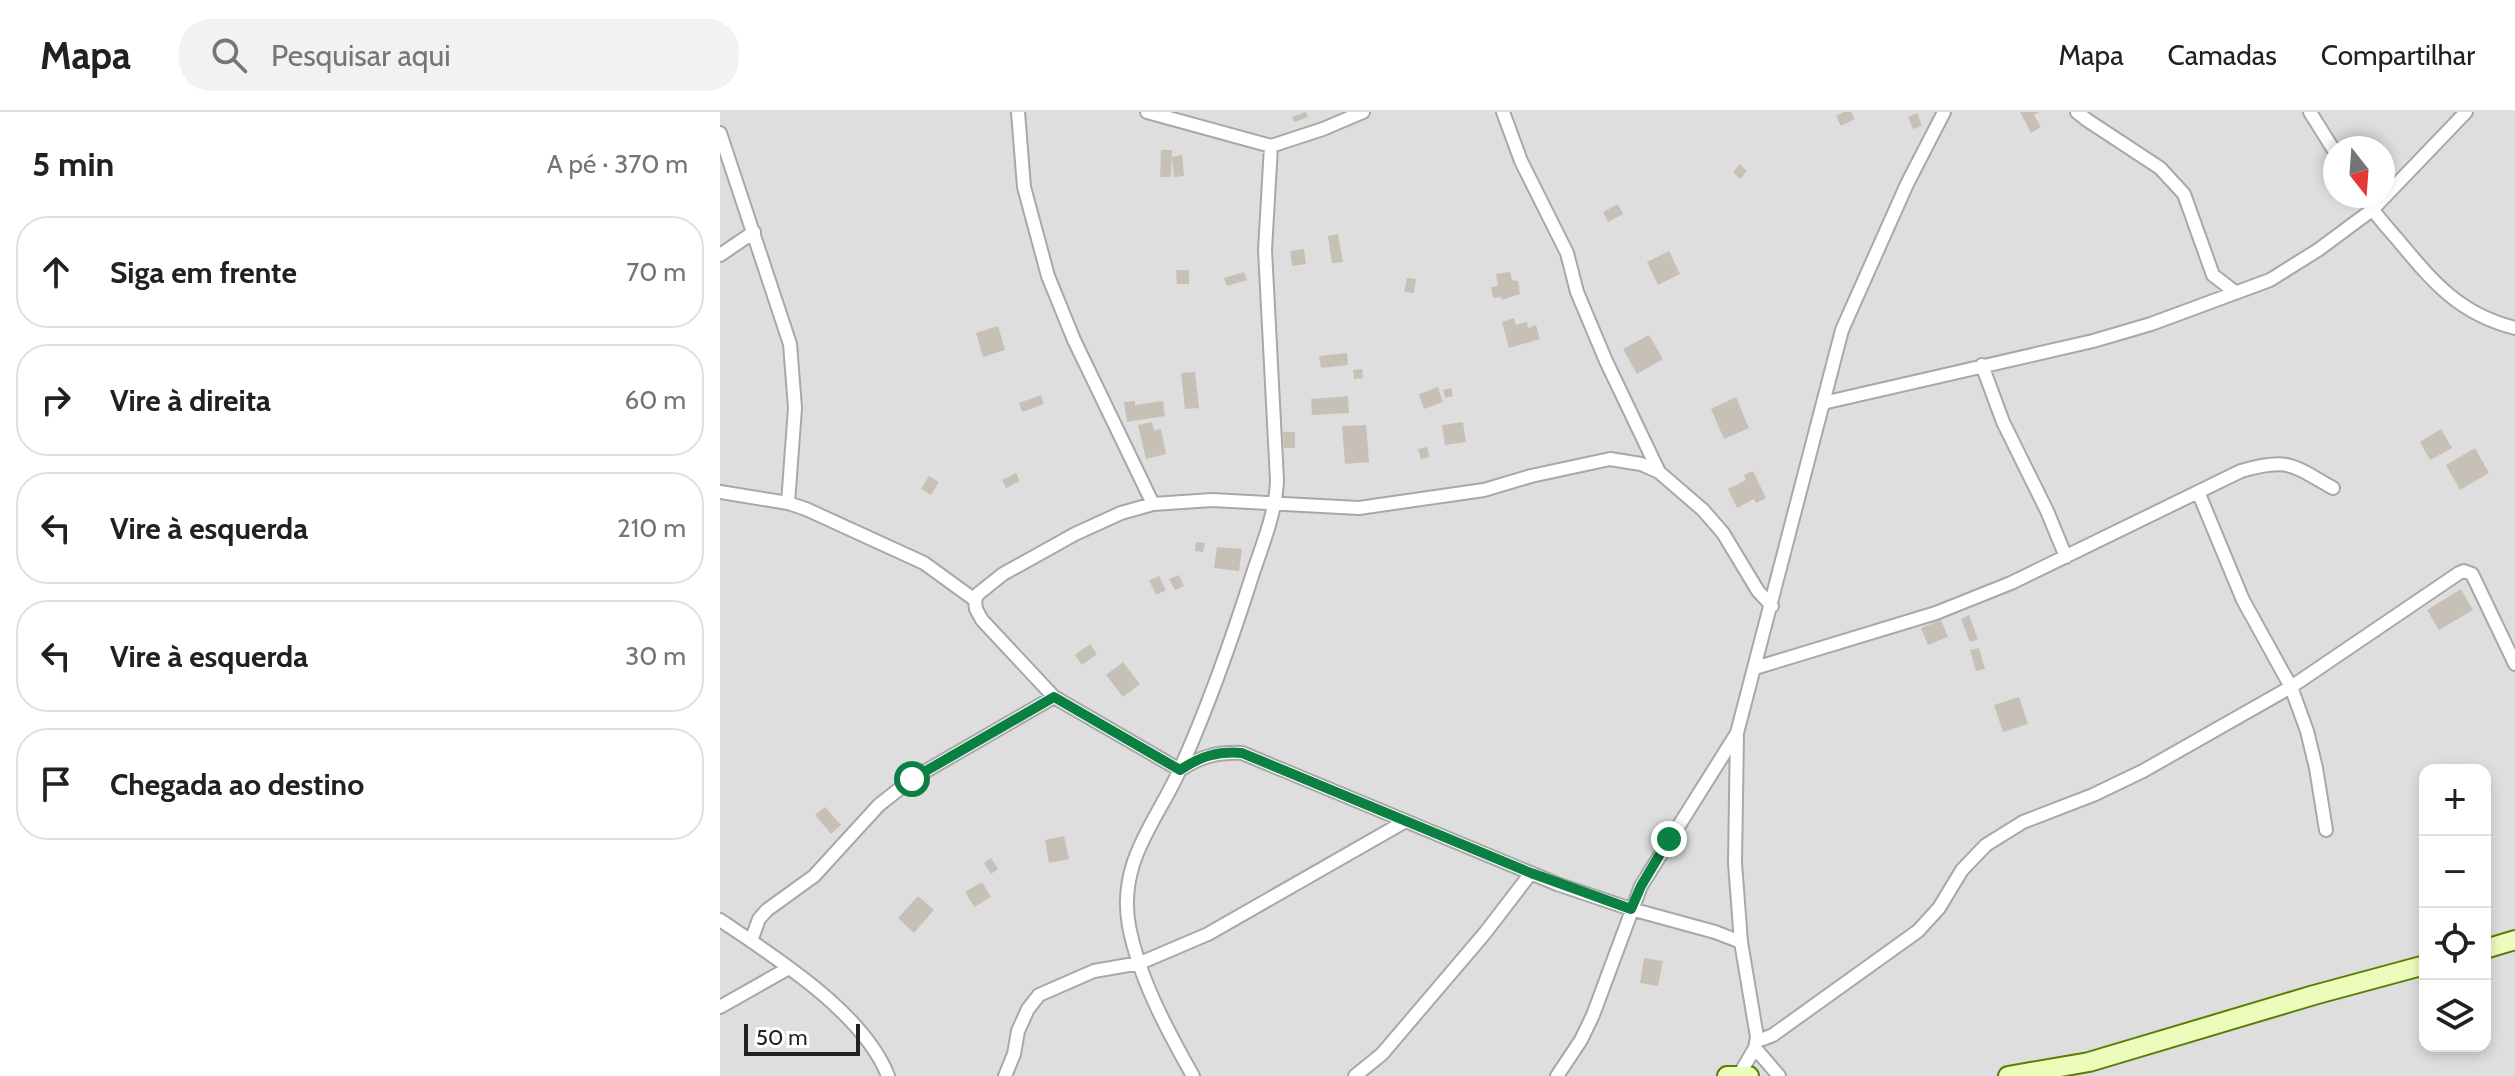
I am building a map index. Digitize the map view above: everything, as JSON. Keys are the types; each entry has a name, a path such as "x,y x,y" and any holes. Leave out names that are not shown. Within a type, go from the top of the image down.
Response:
{"street":[{"path":"1018,112 1024,187 1048,276 1074,340 1153,504"},
{"path":"1147,112 1271,146 1363,112"},
{"path":"1503,112 1521,161 1567,253 1577,292 1606,361 1659,472"},
{"path":"1779,1076 1756,1042 1741,942 1735,863 1737,733 1772,606 1833,358 1846,319 1907,184 1944,112"},
{"path":"2077,112 2160,168 2184,194 2213,275 2235,292"},
{"path":"2310,112 2325,136"},
{"path":"1823,403 2093,341 2151,324 2270,280 2318,250 2372,210 2466,112"},
{"path":"720,133 790,344 795,408 788,503"},
{"path":"1193,1076 1172,1039 1140,963 1129,925 1129,885 1145,831 1180,770 1238,622 1276,502 1265,250 1271,146"},
{"path":"2372,210 2435,284 2456,301 2492,322 2515,328"},
{"path":"720,255 754,232"},
{"path":"2202,304 2213,275"},
{"path":"1982,365 2003,422 2066,557"},
{"path":"1628,461 1645,441"},
{"path":"1180,770 1054,697 982,620 976,609 978,594 1003,574 1075,534 1121,513 1153,504 1212,500 1359,508 1484,490 1610,459 1628,461 1659,472 1703,510 1723,533 1750,580 1772,606"},
{"path":"1755,668 1936,613 2011,583 2241,471 2282,462 2333,488"},
{"path":"720,492 788,503 924,563 975,600"},
{"path":"2199,494 2243,600 2291,687 2307,731 2326,830"},
{"path":"1738,1076 1756,1042 1773,1035 1918,931 1939,908 1962,870 1986,845 2023,822 2093,795 2143,771 2291,687 2464,571 2472,574 2515,664"},
{"path":"751,941 759,919 767,910 814,876 890,796 912,779 1054,697"},
{"path":"1557,1076 1593,1015 1641,886 1737,733"},
{"path":"1180,770 1208,755 1242,753 1531,873 1631,909 1741,942"},
{"path":"1005,1076 1014,1054 1018,1031 1028,1009 1039,995 1094,971 1140,963 1208,934 1404,822"},
{"path":"1355,1076 1382,1054 1485,933 1531,873"},
{"path":"720,920 814,988 867,1037 888,1076"},
{"path":"2491,947 2515,940"},
{"path":"2008,1076 2089,1062 2419,967"},
{"path":"720,1007 787,969"}],"shaded area":[{"path":"720,112 2515,112 2515,1076 720,1076"}],"building":[{"path":"1306,112 1308,117 1294,122 1292,117"},
{"path":"1851,112 1855,119 1841,126 1836,116"},
{"path":"2020,112 2039,112 2034,115 2041,127 2031,133"},
{"path":"1917,113 1922,126 1913,129 1908,117"},
{"path":"1161,150 1172,150 1171,177 1160,177"},
{"path":"1182,155 1184,176 1174,177 1172,157"},
{"path":"1740,164 1747,171 1740,179 1733,172"},
{"path":"1618,204 1623,214 1608,222 1603,212"},
{"path":"1338,234 1343,262 1332,263 1328,236"},
{"path":"1304,249 1306,264 1292,266 1290,251"},
{"path":"1669,251 1680,274 1658,285 1647,262"},
{"path":"1176,270 1189,270 1189,284 1177,284"},
{"path":"1244,272 1247,280 1227,286 1224,278"},
{"path":"1510,272 1512,280 1518,281 1520,294 1502,300 1501,297 1493,298 1491,287 1498,286 1496,274"},
{"path":"1407,278 1416,279 1414,293 1404,292"},
{"path":"1514,318 1516,325 1527,322 1528,328 1536,325 1540,339 1509,348 1502,322"},
{"path":"998,326 1005,350 983,357 976,333"},
{"path":"1649,335 1663,359 1637,374 1623,349"},
{"path":"1347,353 1348,365 1321,368 1319,356"},
{"path":"1362,369 1363,378 1354,379 1353,370"},
{"path":"1195,372 1199,408 1185,409 1181,373"},
{"path":"1438,387 1443,402 1424,409 1419,394"},
{"path":"1451,388 1453,396 1445,398 1443,390"},
{"path":"1041,395 1044,404 1022,412 1019,403"},
{"path":"1348,396 1349,413 1312,415 1311,399"},
{"path":"1736,397 1749,428 1724,439 1711,409"},
{"path":"1135,401 1135,405 1163,401 1165,416 1127,422 1124,402"},
{"path":"1152,422 1154,430 1161,429 1166,454 1146,459 1138,425"},
{"path":"1463,422 1466,442 1445,445 1442,425"},
{"path":"1366,425 1369,462 1345,464 1342,426"},
{"path":"2441,429 2452,448 2430,460 2420,442"},
{"path":"1283,432 1295,432 1295,448 1284,448"},
{"path":"1427,447 1430,457 1421,459 1418,449"},
{"path":"2475,448 2489,473 2460,490 2446,465"},
{"path":"1753,471 1766,498 1756,503 1754,499 1737,508 1728,489 1746,480 1744,475"},
{"path":"1016,473 1020,481 1006,488 1002,480"},
{"path":"929,476 939,482 931,495 921,489"},
{"path":"1196,542 1205,543 1203,552 1195,551"},
{"path":"1217,547 1242,549 1239,571 1214,568"},
{"path":"1179,575 1184,586 1175,590 1169,579"},
{"path":"1159,576 1166,590 1156,595 1149,580"},
{"path":"2461,589 2473,610 2439,630 2427,610"},
{"path":"1969,615 1978,639 1970,642 1961,619"},
{"path":"1941,620 1948,637 1928,645 1921,628"},
{"path":"1090,644 1097,654 1082,665 1075,655"},
{"path":"1979,648 1985,669 1976,671 1970,650"},
{"path":"1123,662 1140,684 1123,697 1106,675"},
{"path":"2019,697 2028,724 2003,732 1994,705"},
{"path":"825,807 841,825 831,834 815,815"},
{"path":"1064,836 1069,859 1049,863 1045,840"},
{"path":"991,858 998,869 991,874 984,863"},
{"path":"982,882 991,897 974,907 965,892"},
{"path":"918,896 934,910 914,933 898,918"},
{"path":"1644,958 1663,961 1658,986 1640,983"}],"route":[{"path":"912,779 1054,697 1180,770 1208,755 1242,753 1557,884 1631,909 1669,839"}]}
